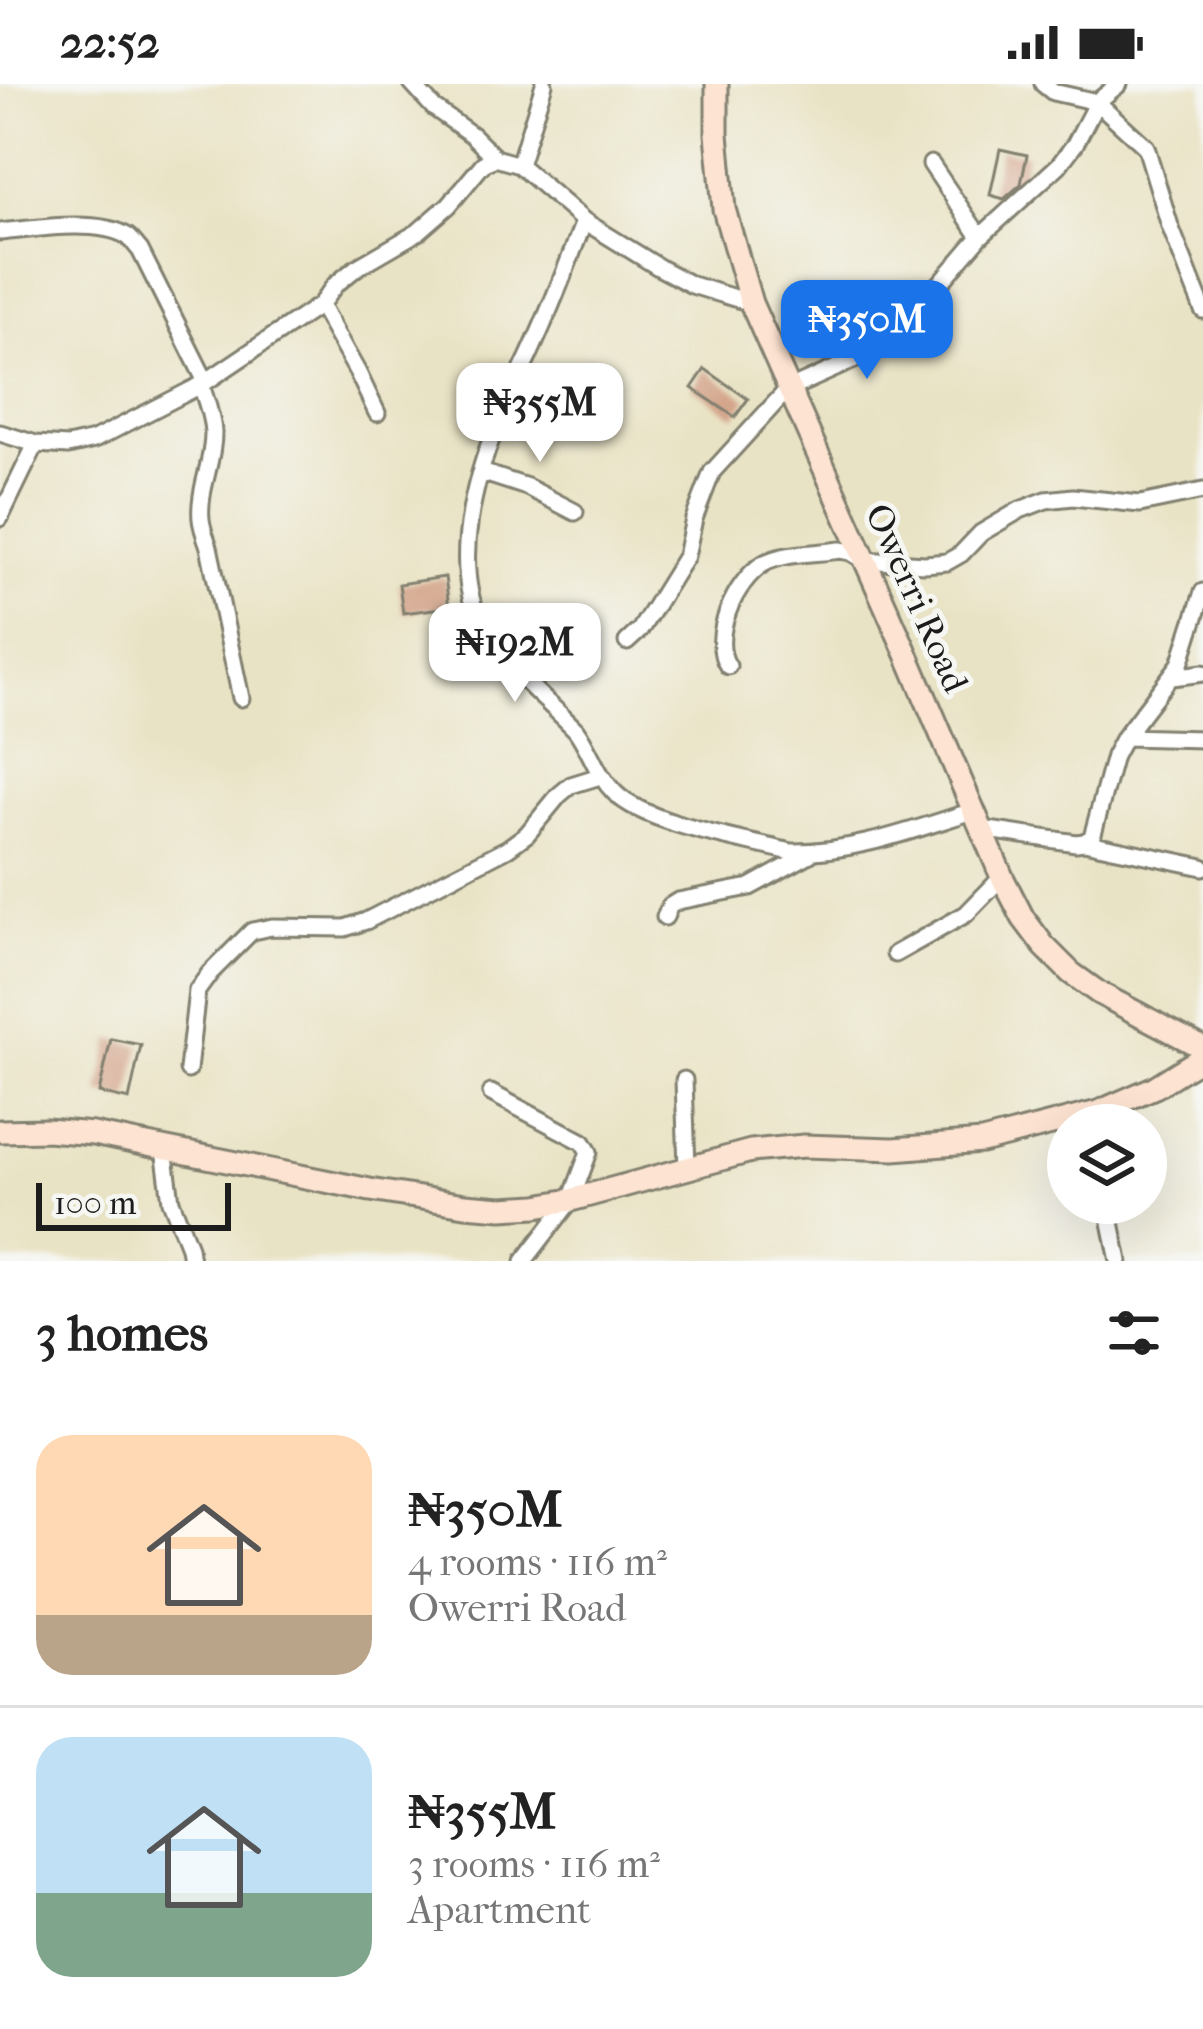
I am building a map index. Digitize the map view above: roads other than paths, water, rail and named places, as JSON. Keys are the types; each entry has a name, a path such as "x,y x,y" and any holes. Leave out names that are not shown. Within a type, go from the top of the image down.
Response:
{"street":[{"path":"412,84 495,158 519,165 584,221 692,285 751,303"},
{"path":"519,165 544,84"},
{"name":"Owerri Road","path":"717,84 724,209 751,303 1002,877 1034,932 1071,973 1203,1053"},
{"path":"1043,84 1053,92 1097,102 1146,147 1203,310"},
{"path":"627,642 640,630 686,556 712,472 788,390 854,360 900,330 980,237 1059,165 1097,102 1119,84"},
{"path":"0,434 36,444 68,446 94,440 203,383 320,305 356,268 418,232 483,164 495,158"},
{"path":"931,164 980,237"},
{"path":"584,221 552,305 494,429 464,561 474,608 496,650 576,730 600,776 628,805 667,820 791,852 978,820 1203,867"},
{"path":"0,232 90,226 127,235 140,250 203,383 211,413 212,450 201,524 241,698"},
{"path":"320,305 377,413"},
{"path":"0,518 36,444"},
{"path":"482,472 526,487 575,512"},
{"path":"728,666 722,658 722,643 728,609 742,583 764,562 840,550 864,560 947,562 981,533 1046,500 1073,497 1140,504 1203,491"},
{"path":"1084,842 1092,836 1114,756 1124,737 1180,664 1203,592"},
{"path":"1172,677 1203,673"},
{"path":"1124,737 1203,740"},
{"path":"188,1070 197,991 252,932 272,927 345,928 366,921 508,848 527,835 571,785 600,776"},
{"path":"665,917 677,901 750,887 812,852"},
{"path":"895,954 966,914 1002,877"},
{"path":"1124,1104 1203,1053"},
{"path":"684,1080 687,1168"},
{"path":"491,1093 583,1142 589,1152 571,1200 524,1261"},
{"path":"0,1131 93,1135 370,1190 502,1208 571,1200 751,1151 804,1146 894,1149 982,1142 1047,1129"},
{"path":"164,1149 170,1201 191,1261"},
{"path":"1111,1224 1119,1261"}]}
